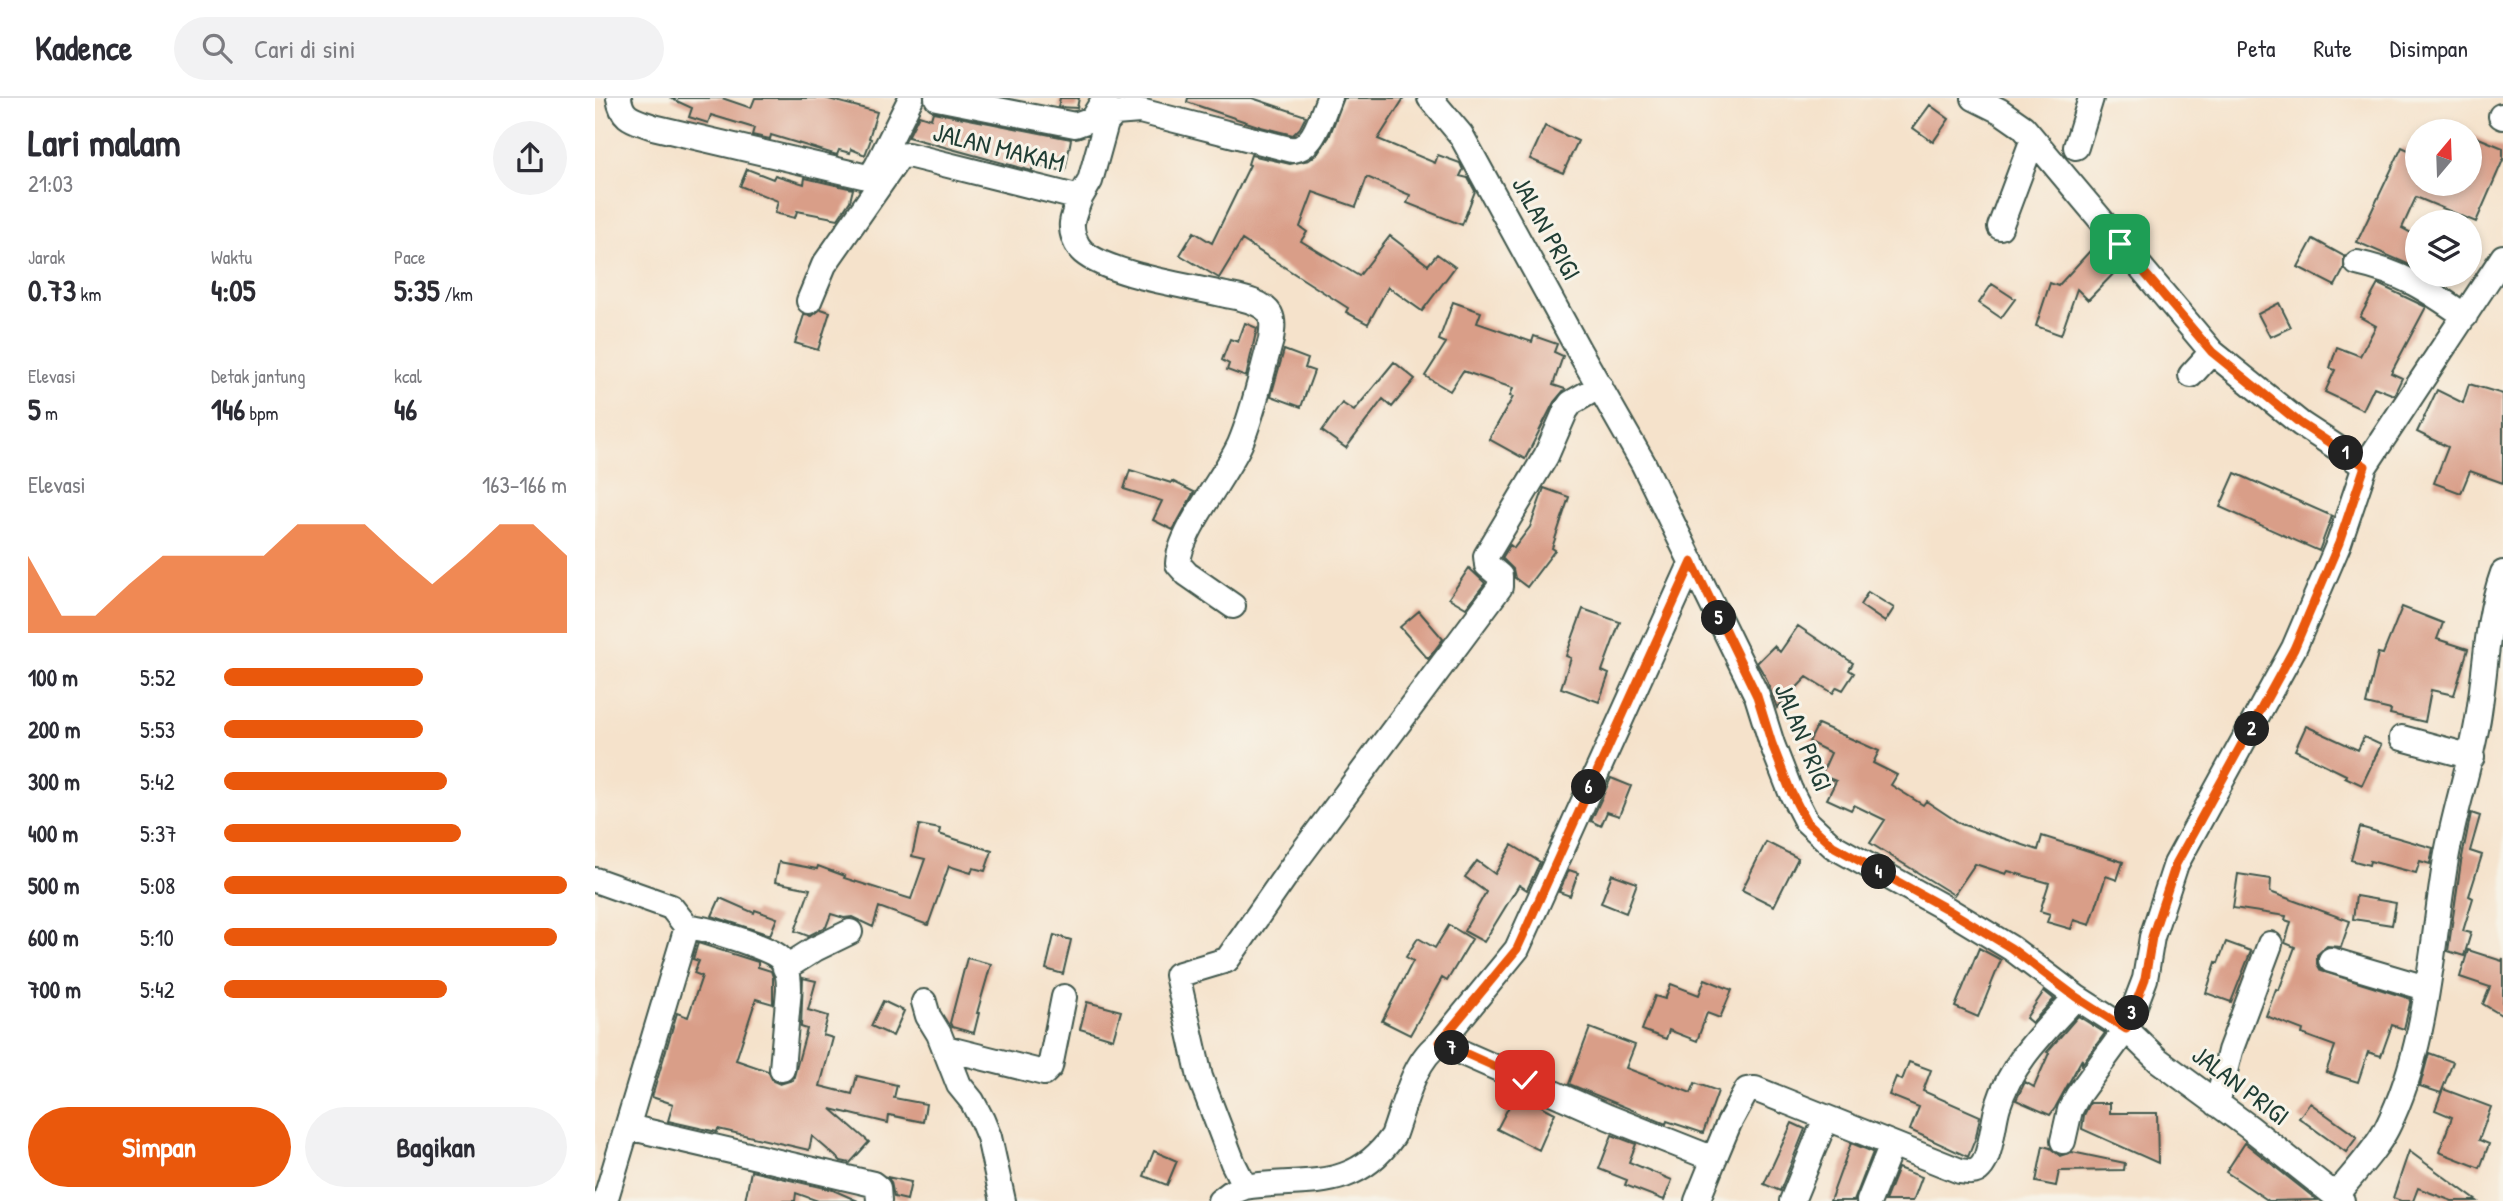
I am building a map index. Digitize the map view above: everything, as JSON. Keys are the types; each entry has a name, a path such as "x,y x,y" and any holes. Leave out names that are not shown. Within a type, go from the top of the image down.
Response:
{"street":[{"path":"619,98 621,109 629,118 653,127 867,177 877,166 911,98"},
{"path":"937,98 1075,125 1092,120 1105,98"},
{"name":"JALAN MAKAM","path":"809,301 824,265 900,156 908,155 1080,198 1090,181 1106,123 1115,113 1140,111 1293,150 1306,146 1311,139 1329,98"},
{"name":"JALAN PRIGI","path":"1430,98 1461,135 1643,463 1757,696 1790,790 1806,821 1833,846 2011,948 2076,997 2126,1029 2158,1060 2339,1198"},
{"path":"1974,98 2023,127 2187,326 2212,352 2301,424 2365,466"},
{"path":"2075,147 2091,98"},
{"path":"2000,227 2033,139"},
{"path":"1080,198 1072,224 1074,238 1081,251 1094,260 1150,277 1240,298 1258,304 1269,313 1273,325 1271,340 1241,441 1230,466 1178,552 1178,564 1187,574 1234,606"},
{"path":"2063,1141 2070,1110 2078,1095 2126,1029 2145,979 2152,937 2176,864 2294,649 2339,543 2365,466 2503,257"},
{"path":"2357,263 2397,273 2465,316"},
{"path":"2191,375 2212,352"},
{"path":"1245,1187 1233,1163 1201,1077 1177,975 1227,960 1296,861 1500,587 1500,576 1487,565 1486,556 1546,456 1566,410 1571,403 1599,386"},
{"path":"1220,1201 1245,1187 1329,1180 1358,1169 1394,1136 1428,1050 1440,1042 1517,949 1692,562"},
{"path":"2339,1198 2386,1130 2416,1053 2450,839 2472,757 2486,671 2493,601 2503,573"},
{"path":"2402,738 2472,757"},
{"path":"595,880 671,907 687,927"},
{"path":"687,927 701,927 765,950 782,960 789,977 782,1069"},
{"path":"605,1201 687,927"},
{"path":"785,968 815,949 851,932"},
{"path":"2217,1104 2230,1051 2270,944"},
{"path":"2330,960 2426,988"},
{"path":"945,1048 1044,1073 1050,1067 1064,997"},
{"path":"1697,1201 1729,1123 1747,1090 1755,1089 1959,1171 1971,1172 1980,1169 1986,1159 1997,1108 2014,1069 2029,1048 2076,997"},
{"path":"924,1002 959,1085 972,1101 986,1129 1003,1201"},
{"path":"1440,1042 1608,1117 1714,1159"},
{"path":"1792,1201 1826,1118"},
{"path":"628,1127 873,1184 878,1188 879,1201"},
{"path":"1869,1201 1892,1144"}],"building":[{"path":"670,98 722,98 751,108 755,98 825,98 877,112 865,155 851,149 850,153 839,150 837,155 771,135 770,139 752,135 754,128 711,115 708,123 689,117 692,108"},
{"path":"1060,98 1079,98 1077,108 1058,107"},
{"path":"1188,98 1252,98 1306,116 1293,135 1187,102"},
{"path":"1344,98 1404,98 1378,139 1435,163 1438,155 1460,163 1463,170 1460,176 1468,178 1475,191 1462,225 1407,203 1410,195 1367,177 1356,207 1313,192 1300,227 1307,232 1301,241 1359,276 1390,236 1428,265 1437,254 1455,267 1422,311 1388,287 1368,324 1346,312 1348,308 1242,240 1219,278 1180,255 1194,232 1212,243 1250,165 1251,155 1290,164 1309,160 1318,153 1329,137"},
{"path":"1930,105 1949,119 1933,142 1913,128"},
{"path":"933,112 1071,139 1065,171 1033,165 1032,171 908,137 919,115 931,119"},
{"path":"1545,126 1578,141 1563,173 1530,159"},
{"path":"2482,139 2503,148 2503,160 2481,210 2447,210 2416,197 2410,210 2405,210 2402,228 2405,230 2405,263 2357,242 2402,147 2405,148 2405,196 2482,196"},
{"path":"747,169 773,179 775,175 804,184 805,178 853,189 850,201 838,219 797,211 795,218 775,213 778,201 740,186"},
{"path":"2313,239 2344,256 2344,269 2335,286 2298,267"},
{"path":"2099,241 2113,257 2109,261 2118,269 2088,300 2077,289 2061,335 2036,326 2050,283 2058,286"},
{"path":"1992,284 2015,299 2001,318 1979,303"},
{"path":"2378,284 2426,307 2391,373 2402,378 2394,395 2374,387 2363,410 2325,392 2335,370 2330,368 2337,347 2360,356 2376,326 2360,317"},
{"path":"1453,302 1481,312 1477,323 1532,342 1534,336 1557,344 1554,352 1563,356 1553,385 1565,389 1554,402 1525,459 1489,439 1513,397 1510,396 1513,388 1463,371 1450,391 1425,376 1446,343 1439,340"},
{"path":"2279,303 2291,327 2270,337 2258,314"},
{"path":"821,309 830,312 818,350 795,343 804,315 812,316"},
{"path":"1245,323 1257,328 1246,377 1227,370 1229,364 1222,360 1230,339 1238,342"},
{"path":"1284,350 1308,359 1305,368 1314,371 1301,407 1271,396"},
{"path":"1394,362 1415,379 1392,407 1383,399 1346,448 1322,431 1342,403 1354,411"},
{"path":"2469,384 2503,394 2503,483 2470,471 2461,493 2434,483 2448,447 2417,432 2437,390 2463,403"},
{"path":"1130,470 1171,483 1172,481 1194,492 1173,530 1153,520 1162,501 1124,489"},
{"path":"2235,473 2332,516 2319,551 2220,507"},
{"path":"1544,488 1569,497 1552,548 1555,550 1527,587 1515,578 1513,569 1502,558 1510,545 1514,548 1530,527"},
{"path":"1469,568 1485,583 1466,608 1449,598"},
{"path":"1868,592 1894,608 1885,622 1860,605"},
{"path":"2402,607 2443,623 2437,639 2468,649 2454,695 2431,690 2425,722 2390,714 2391,710 2366,704 2378,653 2383,654"},
{"path":"1583,609 1620,622 1602,671 1609,674 1599,702 1561,688 1571,658 1566,656"},
{"path":"1419,611 1443,639 1428,659 1400,627"},
{"path":"1798,626 1853,663 1849,670 1854,673 1843,690 1837,687 1833,693 1807,677 1777,708 1766,678 1757,663 1774,646 1780,652"},
{"path":"1818,724 1879,751 1873,763 1897,775 1891,785 1923,805 1926,801 1961,824 2038,850 2042,836 2123,862 2117,880 2106,876 2090,925 2074,920 2071,929 2047,922 2050,914 2040,911 2049,883 1975,864 1954,895 1870,843 1885,820 1854,805 1851,810 1827,799 1836,781 1821,775 1831,753 1809,742"},
{"path":"2306,726 2358,750 2364,737 2381,745 2362,785 2295,750"},
{"path":"1611,778 1631,786 1619,816 1607,812 1601,826 1591,821"},
{"path":"2471,813 2480,816 2470,851 2482,855 2469,896 2473,898 2463,931 2471,933 2464,956 2448,951"},
{"path":"919,825 940,829 939,834 992,851 985,871 973,868 971,873 949,866 928,925 879,907 873,927 852,917 844,918 831,914 826,927 808,936 795,931 810,889 775,882 779,862 817,869 818,866 845,876 844,878 911,899 925,859 912,856"},
{"path":"2360,827 2433,848 2430,864 2420,861 2416,873 2370,861 2369,865 2351,860"},
{"path":"1766,842 1798,858 1774,906 1742,890"},
{"path":"1512,845 1540,862 1527,890 1519,885 1484,942 1464,931 1486,892 1465,877 1477,861 1495,874"},
{"path":"1569,870 1578,873 1570,896 1559,892"},
{"path":"1612,874 1637,883 1626,913 1601,903"},
{"path":"2238,874 2271,879 2270,892 2350,921 2341,947 2327,946 2317,955 2317,964 2321,971 2411,999 2404,1029 2392,1025 2381,1056 2368,1052 2358,1082 2326,1072 2335,1046 2302,1034 2303,1030 2266,1016 2295,947 2285,943 2291,922 2285,920 2286,916 2233,908"},
{"path":"2356,896 2396,903 2392,925 2353,919"},
{"path":"720,898 754,913 755,910 777,918 770,935 712,916"},
{"path":"1449,925 1472,939 1447,981 1442,978 1410,1035 1382,1021 1413,961 1406,957 1418,938 1435,948"},
{"path":"1054,935 1071,940 1063,974 1046,969"},
{"path":"2226,942 2251,951 2231,1002 2206,993"},
{"path":"698,943 758,962 758,967 771,971 773,977 773,1004 756,999 736,1060 768,1071 773,1081 780,1084 793,1080 807,1029 801,1027 803,978 816,981 808,1010 828,1016 823,1035 833,1038 820,1086 852,1094 857,1076 897,1085 894,1098 926,1104 923,1122 889,1115 888,1123 831,1109 869,1142 850,1163 841,1161 812,1136 809,1150 718,1129 717,1132 668,1121 673,1104 652,1097 677,1013 688,1017 702,976 694,973 699,961 693,959"},
{"path":"1979,948 2001,960 1978,1017 1955,1007"},
{"path":"2468,950 2502,961 2503,958 2503,1016 2483,1004 2490,987 2460,977"},
{"path":"967,958 991,964 974,1033 952,1027 950,1023"},
{"path":"1705,979 1732,990 1720,1018 1707,1013 1697,1041 1669,1030 1666,1039 1642,1030 1655,996 1665,999 1671,984 1699,995"},
{"path":"2044,991 2054,999 2032,1023 2026,1018"},
{"path":"883,1001 904,1011 893,1036 871,1026"},
{"path":"1087,1002 1121,1011 1113,1039 1080,1029"},
{"path":"2078,1016 2105,1033 2082,1064 2082,1059 2050,1115 2016,1100 2025,1082 2034,1087 2049,1053 2047,1052"},
{"path":"1590,1028 1635,1045 1626,1068 1691,1093 1695,1083 1718,1091 1703,1133 1667,1121 1666,1124 1569,1084"},
{"path":"2429,1053 2453,1062 2441,1093 2420,1086"},
{"path":"1909,1062 1931,1070 1923,1091 1980,1116 1968,1157 1910,1130 1919,1107 1889,1095 1896,1077 1902,1080"},
{"path":"2443,1089 2491,1107 2479,1140 2489,1144 2480,1168 2439,1152 2452,1117 2435,1110"},
{"path":"1516,1093 1555,1113 1539,1150 1497,1129"},
{"path":"2090,1103 2110,1103 2110,1113 2157,1113 2158,1163 2082,1129 2084,1115"},
{"path":"2310,1103 2357,1137 2346,1152 2299,1118"},
{"path":"1792,1123 1805,1129 1780,1191 1764,1184"},
{"path":"1612,1135 1636,1144 1629,1162 1672,1180 1664,1200 1625,1185 1627,1180 1599,1169"},
{"path":"1851,1143 1873,1152 1854,1201 1830,1201"},
{"path":"2245,1143 2317,1200 2269,1201 2226,1172"},
{"path":"2043,1146 2060,1156 2072,1152 2125,1163 2124,1170 2059,1171 2056,1186 2036,1182"},
{"path":"1154,1151 1177,1161 1167,1185 1144,1176"},
{"path":"2409,1151 2477,1201 2452,1201 2418,1188 2413,1201 2393,1198"},
{"path":"1898,1168 1922,1177 1913,1201 1885,1201"},
{"path":"751,1171 833,1190 858,1201 818,1201 796,1193 795,1201 745,1201"},
{"path":"887,1177 911,1182 907,1200 894,1197 891,1182"}],"route":[{"path":"1525,1080 1440,1042 1517,949 1692,562 1757,696 1790,790 1806,821 1833,846 2011,948 2076,997 2126,1029 2145,979 2152,937 2176,864 2294,649 2339,543 2365,466 2301,424 2212,352 2187,326 2120,244"}]}
